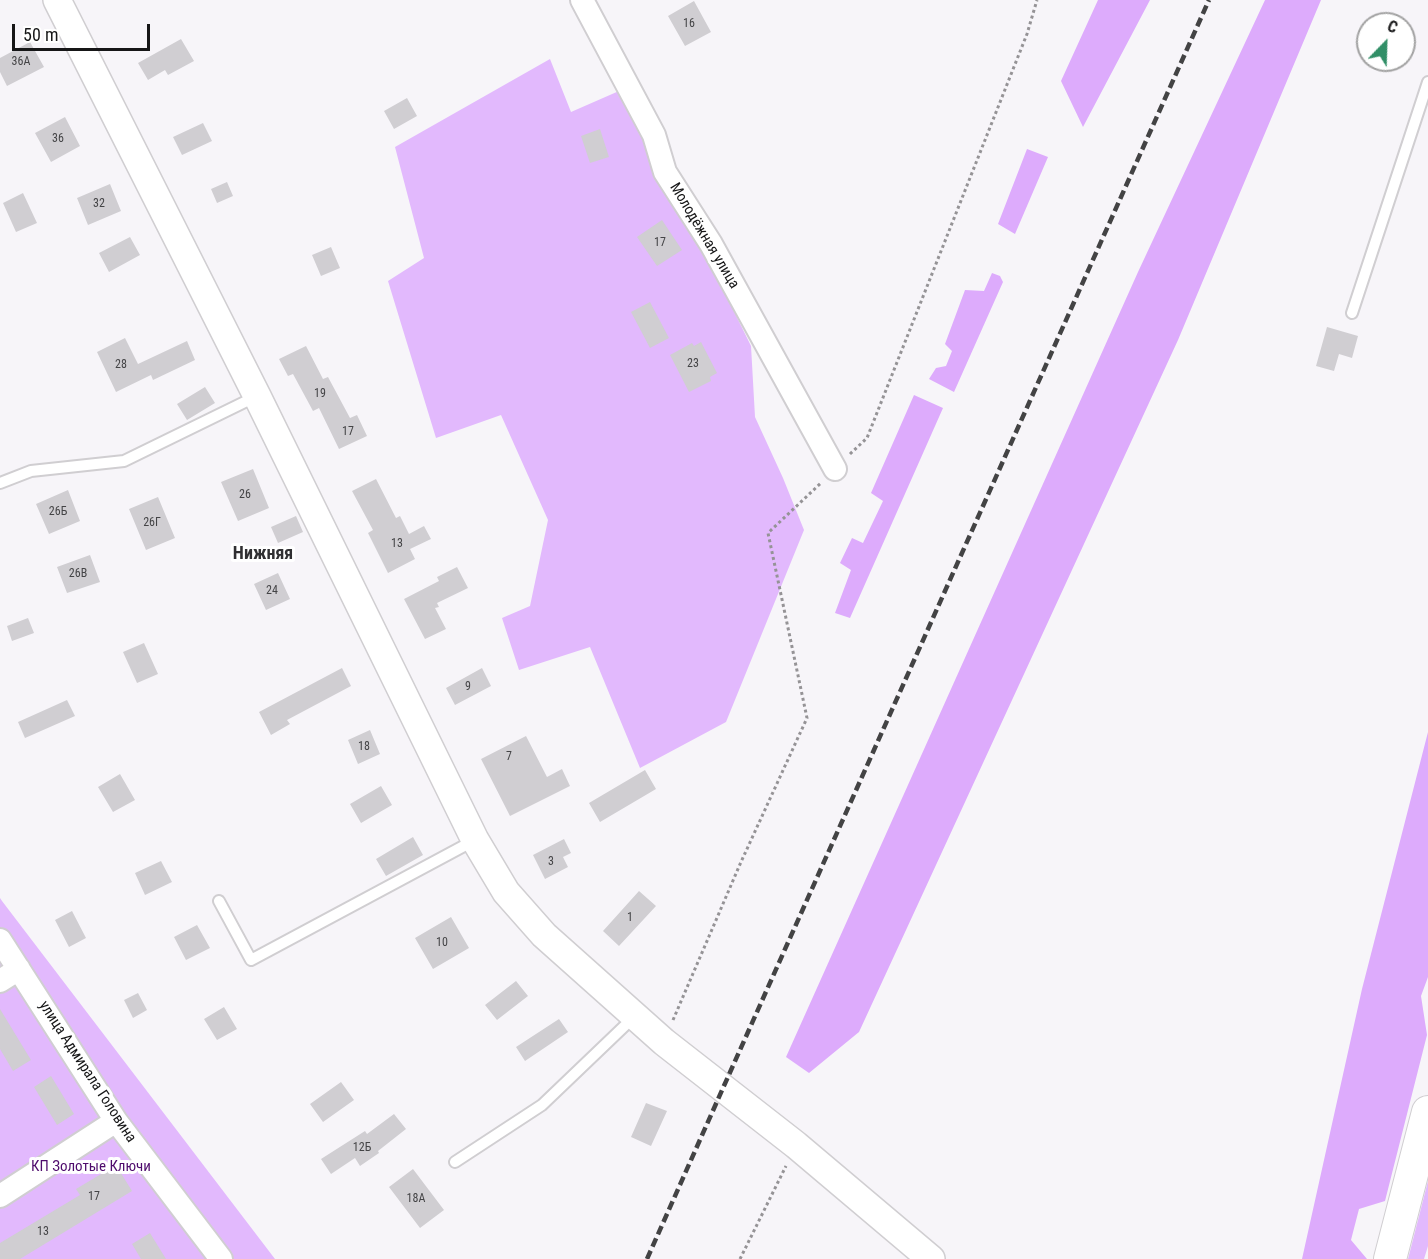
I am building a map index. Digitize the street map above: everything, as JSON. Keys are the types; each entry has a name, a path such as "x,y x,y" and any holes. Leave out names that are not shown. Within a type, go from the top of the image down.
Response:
{"main road":[{"path":"1390,1259 1428,1112"}],"street":[{"path":"57,0 257,396 475,840 506,892 544,935 664,1042 796,1145 931,1259"},
{"name":"Молодёжная улица","path":"582,0 654,135 665,172 711,244 835,468"},
{"name":"улица Адмирала Головина","path":"0,940 116,1121 222,1259"},
{"path":"0,981 19,969"},
{"path":"0,1196 116,1121"}],"lane":[{"path":"1352,313 1428,82"},
{"path":"0,483 32,471 124,461 257,396"},
{"path":"219,901 251,960 475,840"},
{"path":"455,1162 542,1106 635,1016"}],"path":[{"path":"677,1009 807,718 768,533 867,438 1027,34 1037,0"},
{"path":"740,1259 796,1145"}],"green space":[{"path":"550,59 571,112 619,91 697,236 751,346 755,417 804,530 726,722 640,768 590,647 519,670 502,618 530,606 548,520 501,415 436,438 388,281 424,258 395,147"},
{"name":"КП Золотые Ключи","path":"0,898 2,901 275,1259 0,1259"},
{"path":"1428,1181 1428,1246 1424,1259 1408,1259"}],"shaded area":[{"path":"1098,0 1150,0 1083,127 1061,81"},
{"path":"1265,0 1321,0 1178,340 859,1032 809,1073 786,1057 1138,272"},
{"path":"1027,149 1048,157 1015,234 998,224"},
{"path":"992,273 1000,276 1003,282 954,392 929,379 936,368 946,366 952,351 945,344 965,290 984,291"},
{"path":"914,395 943,408 850,618 835,613 851,570 840,563 852,538 863,543 883,501 871,493"},
{"path":"1428,732 1428,977 1421,996 1427,1035 1385,1201 1359,1209 1351,1240 1367,1259 1302,1259 1362,989"}],"building":[{"path":"694,1 711,32 685,46 668,16"},
{"path":"181,39 194,61 168,75 165,70 148,80 138,63"},
{"path":"30,42 44,67 7,86 0,72 0,58"},
{"path":"407,98 417,116 394,129 384,111"},
{"path":"65,117 80,146 51,162 35,133"},
{"path":"203,123 212,141 182,155 173,137"},
{"path":"600,129 609,157 590,163 581,136"},
{"path":"227,182 233,196 217,203 211,189"},
{"path":"110,184 121,211 88,225 77,198"},
{"path":"23,193 37,223 16,232 3,203"},
{"path":"662,220 682,250 657,266 637,237"},
{"path":"130,237 140,255 109,272 99,253"},
{"path":"331,247 340,268 321,276 312,255"},
{"path":"650,302 669,338 650,348 631,312"},
{"path":"1327,327 1358,336 1352,358 1339,354 1334,371 1316,366"},
{"path":"125,338 138,364 187,341 195,360 153,380 151,375 116,392 97,352"},
{"path":"701,342 717,373 710,377 711,381 689,392 670,355 692,343 694,346"},
{"path":"306,346 323,379 328,377 350,418 357,415 367,436 339,449 319,408 313,411 293,374 288,376 279,359"},
{"path":"205,387 215,403 187,420 177,404"},
{"path":"253,469 269,508 238,521 221,482"},
{"path":"376,479 396,518 400,516 409,534 424,526 431,539 410,549 415,559 388,573 368,533 373,530 352,491"},
{"path":"68,490 80,521 49,534 36,504"},
{"path":"158,497 175,538 146,550 129,509"},
{"path":"296,516 303,532 278,543 271,527"},
{"path":"90,555 100,582 67,593 57,567"},
{"path":"457,567 468,588 437,603 439,607 435,608 446,629 425,639 404,599 439,581 437,577"},
{"path":"278,573 290,599 266,610 254,584"},
{"path":"28,618 34,633 12,641 7,626"},
{"path":"144,643 158,674 137,683 123,652"},
{"path":"342,668 351,686 287,720 290,724 271,735 259,712"},
{"path":"482,668 491,686 455,705 446,688"},
{"path":"67,700 75,716 25,738 18,722"},
{"path":"370,730 380,754 358,764 348,740"},
{"path":"526,736 547,777 562,769 570,786 510,816 481,759"},
{"path":"645,770 656,789 600,822 589,803"},
{"path":"120,774 135,800 113,812 98,787"},
{"path":"381,786 392,805 361,823 350,804"},
{"path":"413,837 423,855 386,876 376,859"},
{"path":"564,839 571,853 563,857 568,867 545,879 533,855"},
{"path":"161,861 172,882 145,895 135,873"},
{"path":"639,891 656,906 619,946 603,931"},
{"path":"72,911 86,938 69,947 55,920"},
{"path":"451,917 469,948 433,969 415,938"},
{"path":"197,925 210,948 186,960 174,937"},
{"path":"516,981 528,996 497,1020 485,1005"},
{"path":"138,993 147,1010 133,1018 124,1000"},
{"path":"224,1007 237,1029 217,1040 204,1019"},
{"path":"0,1009 31,1060 13,1071 0,1049"},
{"path":"559,1019 568,1032 525,1061 516,1047"},
{"path":"51,1076 74,1114 57,1125 34,1087"},
{"path":"341,1082 354,1100 323,1122 310,1104"},
{"path":"646,1103 667,1111 651,1146 631,1137"},
{"path":"394,1114 406,1129 360,1166 355,1158 331,1174 321,1159 365,1131 367,1134"},
{"path":"116,1165 132,1191 20,1259 0,1259 0,1243 80,1195 76,1189"},
{"path":"413,1169 444,1210 420,1228 389,1187"},
{"path":"150,1233 166,1259 141,1259 132,1244"}],"railway":[{"path":"647,1259 1209,0"}],"district":[{"name":"Нижняя","path":"263,554"}]}
